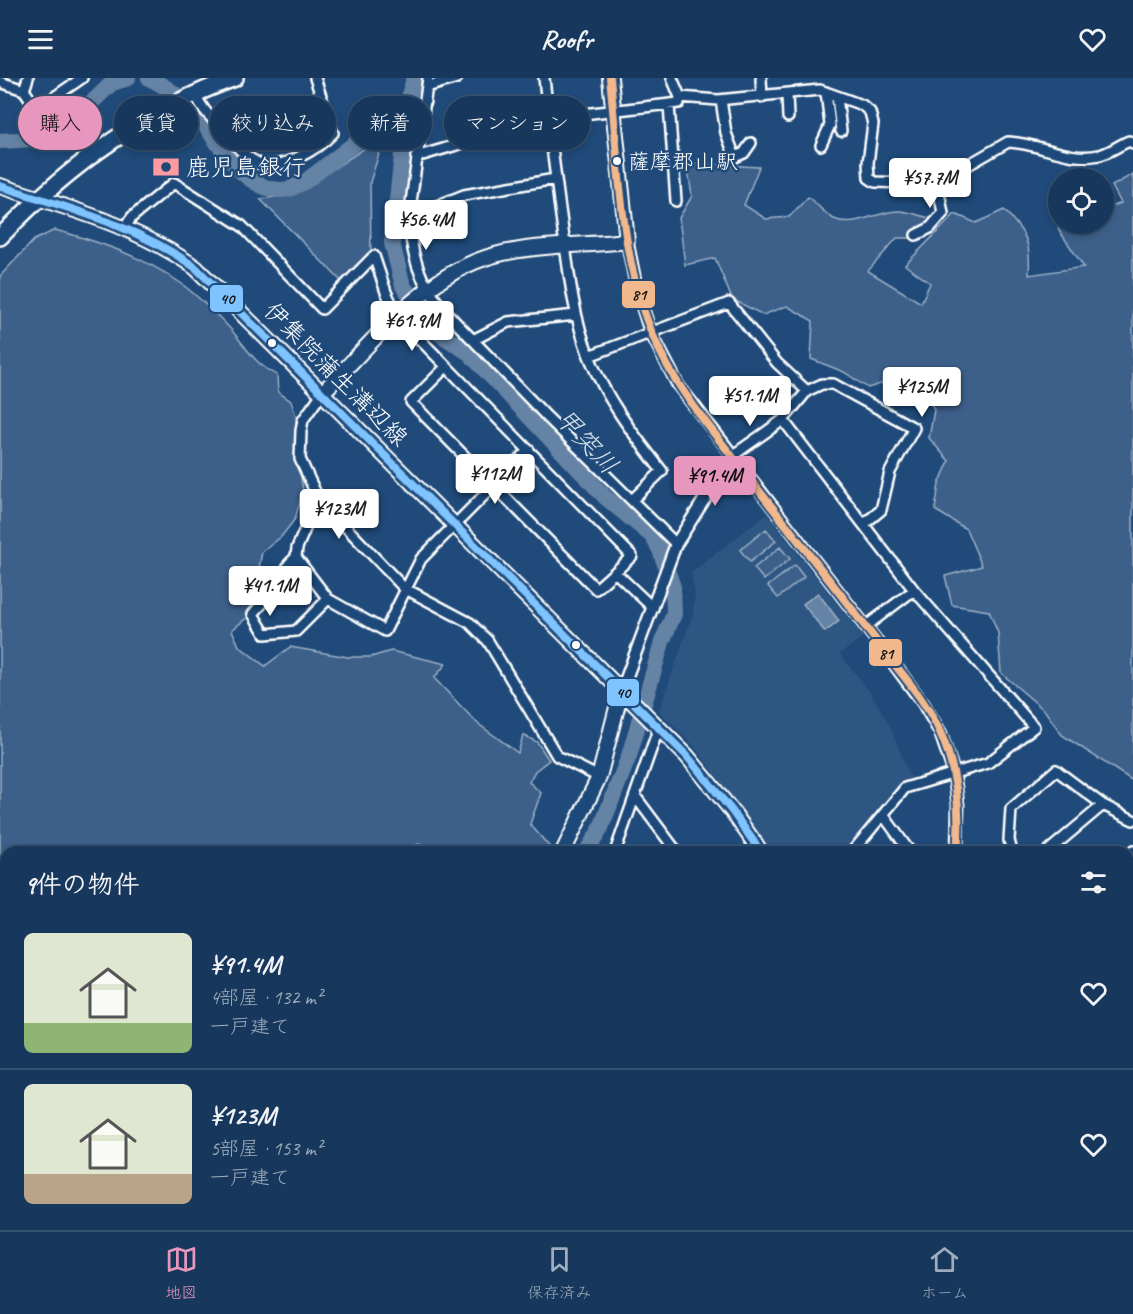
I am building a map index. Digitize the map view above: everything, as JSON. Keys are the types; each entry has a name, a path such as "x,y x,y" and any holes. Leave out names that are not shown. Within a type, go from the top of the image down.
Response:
{"highway":[{"path":"0,237 39,198 116,137 162,110 235,78"}],"main road":[{"path":"323,392 425,290 450,273 475,261 498,254 627,241 610,78"},
{"name":"伊集院蒲生溝辺線","path":"0,186 125,227 165,246 196,268 323,392 621,692 657,725 706,778 757,846"},
{"path":"566,846 598,777 621,692"}],"street":[{"path":"24,90 28,78"},
{"path":"0,82 24,90 37,109 82,78"},
{"path":"194,95 202,108 247,155 258,163 276,165 305,153 333,133 315,78"},
{"path":"457,78 428,82 416,157 409,217 410,241 425,290 547,417 676,544"},
{"path":"544,78 546,96"},
{"path":"590,113 679,104 680,97 672,78"},
{"path":"761,78 762,97"},
{"path":"680,97 721,100 820,90 862,105 870,112 873,124 868,163 869,178 875,182 938,182 1008,142 1022,142 1074,157 1102,155 1128,141 1133,143"},
{"path":"821,145 830,125 826,92"},
{"path":"787,94 788,117"},
{"path":"837,96 841,131"},
{"path":"721,100 726,133 735,157 744,153 751,144"},
{"path":"669,105 676,201"},
{"path":"416,157 444,149"},
{"path":"552,150 576,315 589,356 606,393 626,426 662,471 632,500"},
{"path":"409,217 464,195 555,179"},
{"path":"916,235 930,228 943,213 944,206 938,182"},
{"path":"125,227 132,217 174,183 242,226 322,309 374,256 400,315 446,368 632,556 596,589 411,402 446,368"},
{"path":"627,241 637,290 650,331 678,385 866,627 923,703 940,732 954,773 958,805 957,846"},
{"path":"589,356 729,303 777,363 807,391"},
{"path":"473,340 508,322 576,315"},
{"path":"621,692 676,544 732,456 783,420 807,391 822,384 833,384 914,428 890,472 881,510 864,524"},
{"path":"323,392 303,420 301,431 300,459 318,498 404,588 470,623 488,641 557,756 598,777"},
{"path":"783,420 914,590 1034,727 988,763 905,788 857,846"},
{"path":"318,498 297,548 296,558 328,599 385,631 404,594 404,588 421,559 529,450"},
{"path":"296,558 289,564 282,581 253,614 265,634 296,631 328,599"},
{"path":"615,572 653,608"},
{"path":"866,627 914,590"},
{"path":"617,846 657,725"},
{"path":"1010,846 1008,840 1011,809 1056,770 1103,805 1133,820"},
{"path":"635,796 672,846"},
{"path":"1054,846 1103,805"},
{"path":"884,816 906,846"}],"shaded area":[{"path":"362,150 376,150 379,154 370,182 371,255 342,282 260,199 295,194"},
{"path":"687,163 759,167 744,205 766,219 789,217 808,197 831,217 842,221 850,222 899,211 940,219 926,238 897,238 868,271 921,303 930,283 905,265 955,214 976,223 1004,210 1023,232 1026,239 1029,275 1084,267 1061,234 1114,234 1114,205 1121,203 1114,185 1133,174 1133,781 1062,735 1045,711 1001,673 998,633 989,611 952,605 945,576 982,566 966,529 935,510 939,484 949,461 929,438 934,410 921,383 887,382 868,388 844,372 811,359 813,321 787,306 763,315 732,299 715,258 685,265 679,218 692,196"},
{"path":"55,230 121,251 168,275 203,302 230,328 254,358 277,375 278,392 291,401 296,416 295,437 303,491 295,519 281,537 262,552 250,615 232,630 239,646 265,666 290,647 348,657 371,657 391,651 446,664 434,678 477,723 518,753 523,735 537,742 549,760 535,771 529,782 541,793 530,824 549,846 425,846 418,844 414,846 0,846 0,276 34,240"},
{"path":"766,514 863,637 840,654 871,693 890,726 912,782 903,785 850,846 767,846 695,747 659,711 693,613 695,594 691,573"},
{"path":"766,529 776,541 750,562 740,550"},
{"path":"780,547 790,559 764,580 754,568"},
{"path":"795,565 804,577 778,598 768,586"},
{"path":"818,593 839,621 825,632 803,604"}],"waterway":[{"path":"0,141 34,139 85,109 112,83 128,78"},
{"path":"149,78 173,92 187,104 239,170 262,186 275,190 289,189 306,181 348,148"},
{"name":"甲突川","path":"414,78 408,102 392,243 403,286 440,334 469,353 605,497 652,536 660,550 673,587 674,614 662,642 629,756 600,830 590,846"}],"transit line":[{"name":"81","path":"610,78 624,221 638,291 648,325 671,372 689,400 912,686 934,720 946,746 954,776 958,806 957,846"},
{"name":"40","path":"0,186 126,229 174,253 196,268 687,756 732,811 757,846"}],"place":[{"name":"薩摩郡山駅","path":"617,161"},
{"name":"鹿児島銀行","path":"166,167"}]}
